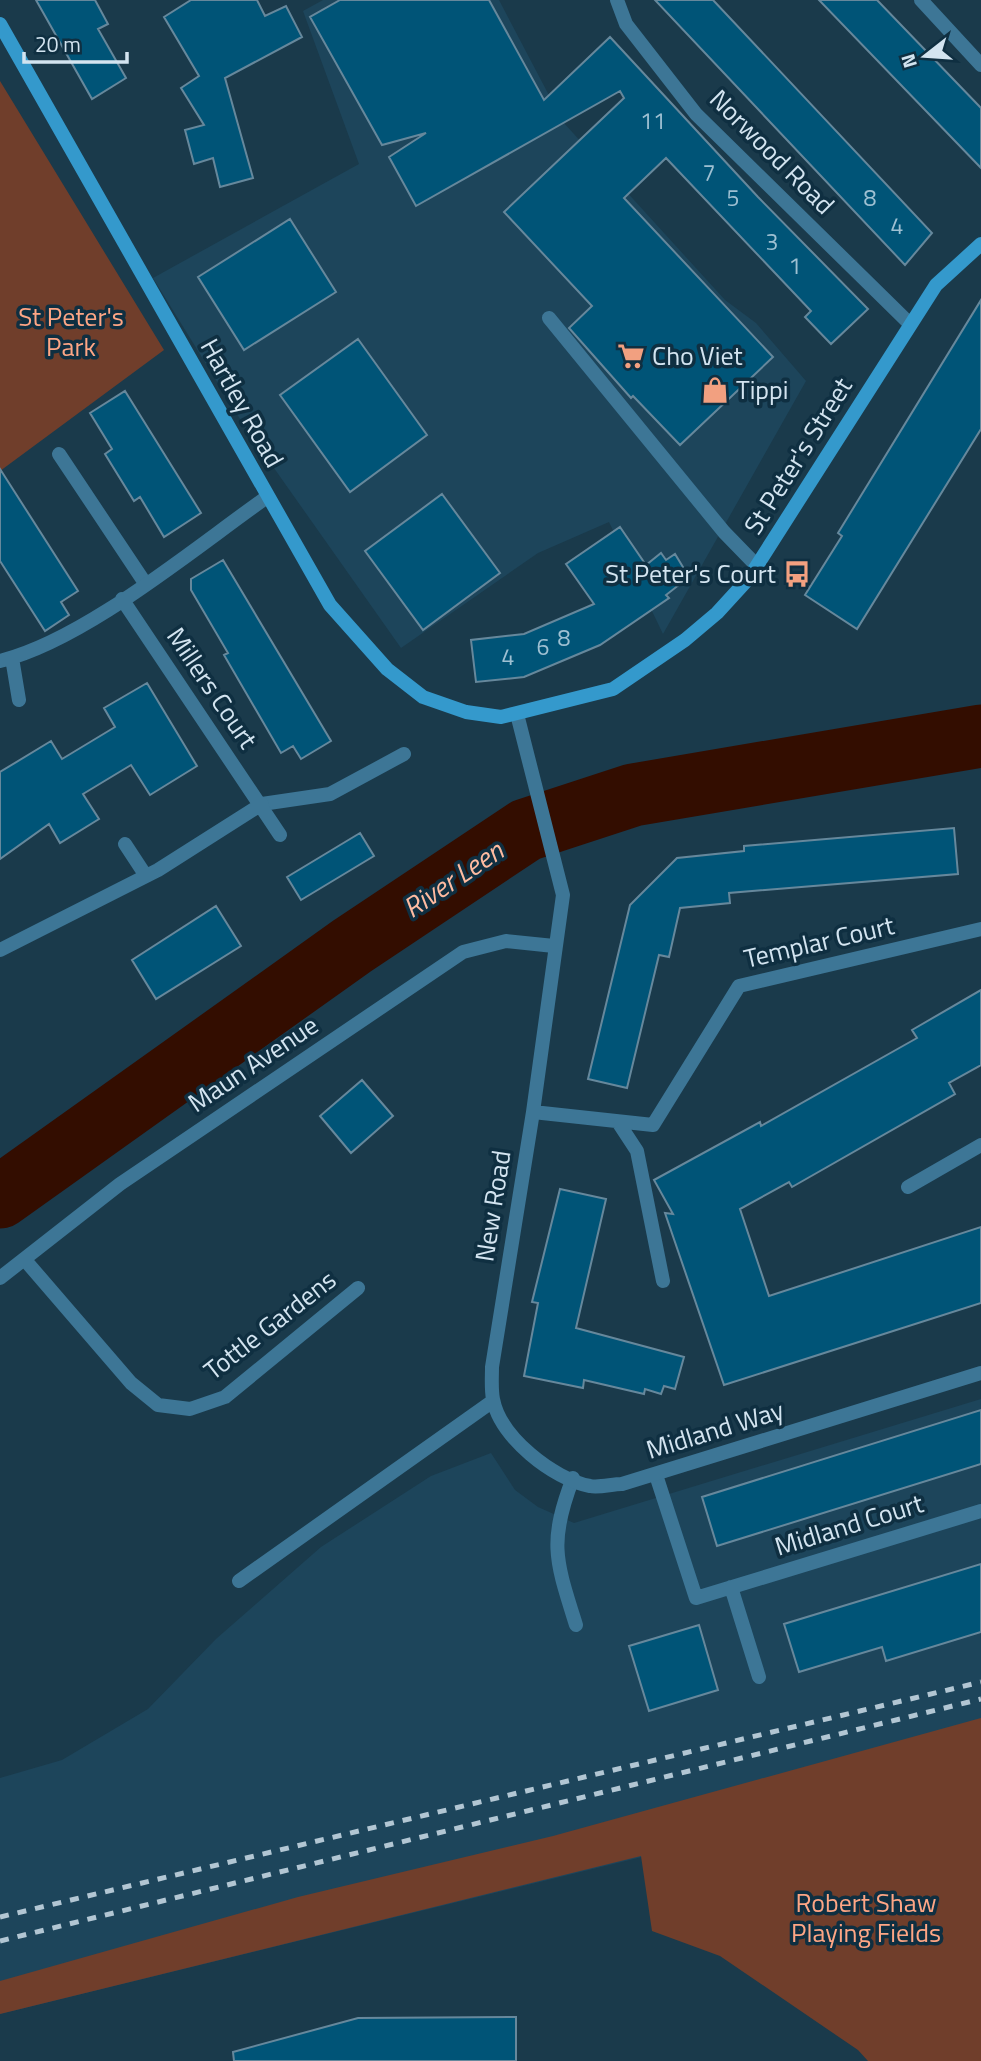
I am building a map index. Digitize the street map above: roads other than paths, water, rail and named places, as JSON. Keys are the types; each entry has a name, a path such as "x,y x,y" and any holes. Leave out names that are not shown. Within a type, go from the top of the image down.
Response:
{"street":[{"name":"Norwood Road","path":"617,0 626,24 696,114 910,324"},
{"path":"921,0 981,65"},
{"name":"Hartley Road","path":"0,24 330,605 387,669 424,697 466,712 501,717 517,714"},
{"name":"St Peter's Street","path":"517,714 613,690 685,640 717,613 757,566 936,285 981,244"},
{"path":"549,318 724,532 757,566"},
{"path":"59,454 145,583"},
{"path":"19,700 6,659 29,654 122,599 267,497"},
{"name":"Millers Court","path":"122,599 281,835"},
{"name":"New Road","path":"494,1401 492,1367 533,1112 562,895 554,851 517,714"},
{"path":"0,950 146,876 262,804 330,794 404,754"},
{"path":"125,844 146,876"},
{"name":"Templar Court","path":"533,1112 653,1125 738,986 981,929"},
{"name":"Maun Avenue","path":"0,1278 120,1184 463,952 506,941 554,946"},
{"path":"618,1122 637,1151 663,1280"},
{"path":"908,1187 981,1145"},
{"name":"Tottle Gardens","path":"25,1260 131,1383 158,1405 190,1409 225,1397 358,1289"},
{"name":"Midland Way","path":"494,1401 508,1433 536,1459 590,1486 622,1484 656,1475 981,1373"},
{"path":"239,1581 494,1401"},
{"name":"Midland Court","path":"656,1475 696,1598 981,1511"},
{"path":"573,1478 558,1516 556,1550 576,1625"},
{"path":"731,1587 759,1677"}],"waterway":[{"name":"River Leen","path":"0,1197 352,946 526,830 633,795 981,736"}],"railway":[{"path":"0,1917 981,1682"},
{"path":"0,1941 981,1699"}],"place":[{"name":"Cho Viet","path":"631,356"},
{"name":"Tippi","path":"715,390"},
{"name":"St Peter's Court","path":"797,574"}],"park label":[{"name":"St Peter's Park","path":"71,332"},
{"name":"Robert Shaw Playing Fields","path":"866,1918"}]}
